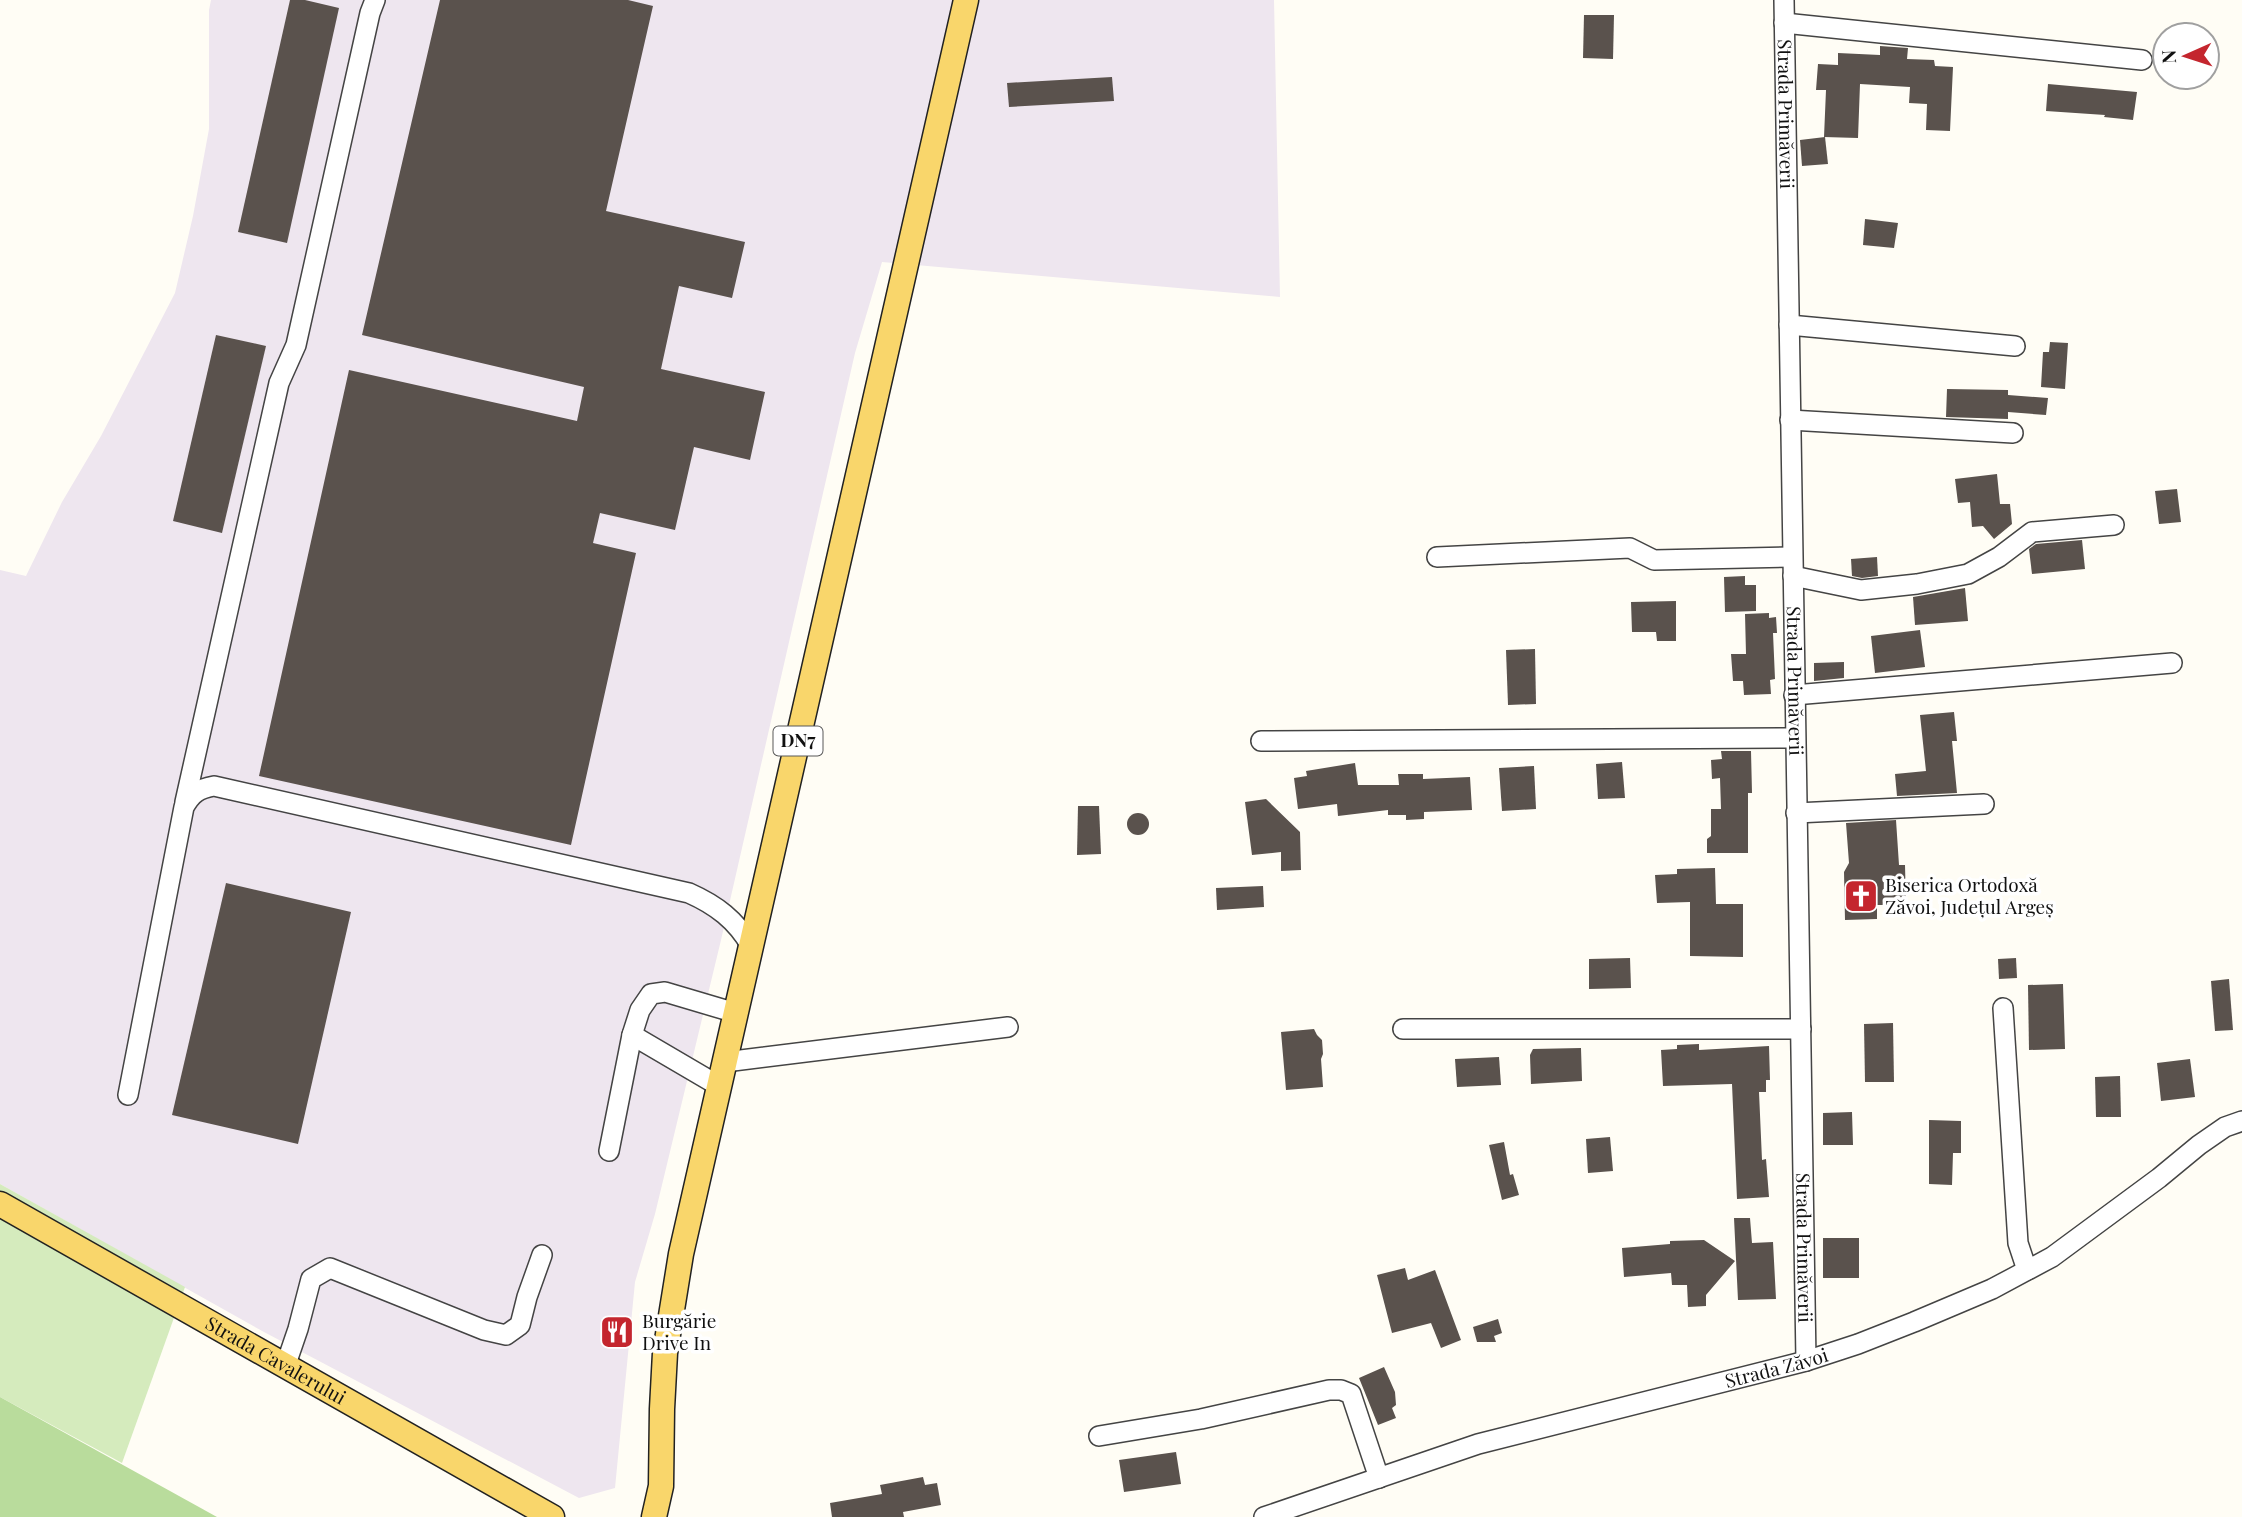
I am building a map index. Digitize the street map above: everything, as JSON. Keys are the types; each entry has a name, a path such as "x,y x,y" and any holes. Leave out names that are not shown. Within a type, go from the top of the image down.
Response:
{"main road":[{"name":"DN7","path":"654,1517 661,1486 665,1353 681,1254 966,0"},
{"name":"Strada Cavalerului","path":"0,1203 552,1517"},
{"name":"DN7","path":"661,1486 672,1517"}],"street":[{"path":"128,1095 184,807 279,383 296,345 375,0"},
{"name":"Strada Primăverii","path":"1784,0 1806,1361"},
{"path":"1784,23 2143,60"},
{"path":"1789,324 2015,346"},
{"path":"1790,420 2013,433"},
{"path":"1437,557 1630,548 1654,559 1793,566 1861,590 1917,584 1968,574 2032,532 2114,525"},
{"path":"1794,695 2172,663"},
{"path":"1261,741 1795,738"},
{"path":"195,758 205,780 214,786 689,893 711,903 727,916 741,929 751,946"},
{"path":"184,807 192,794 214,786"},
{"path":"1796,813 1984,804"},
{"path":"609,1151 632,1035 640,1010 650,994 665,992 736,1013"},
{"path":"2003,1008 2018,1243 2027,1270"},
{"path":"725,1062 1008,1027"},
{"path":"1403,1029 1801,1029"},
{"path":"632,1035 719,1086"},
{"name":"Strada Zăvoi","path":"1264,1517 1478,1444 1806,1361 1914,1322 1992,1289 2052,1257 2208,1139 2225,1127 2242,1121"},
{"path":"285,1367 299,1329 311,1279 330,1268 484,1330 506,1335 520,1325 542,1255"},
{"path":"1099,1436 1201,1419 1329,1390 1341,1390 1351,1394 1379,1478"}],"shaded area":[{"path":"211,0 1274,0 1280,297 882,262 855,353 721,940 655,1214 635,1282 615,1488 579,1498 264,1332 0,1184 0,570 26,576 62,502 101,436 175,293 209,129"}],"green space":[{"path":"0,1184 185,1287 122,1463 0,1397"},
{"path":"0,1397 217,1517 0,1517"}],"building":[{"path":"290,0 305,0 339,8 287,243 238,232"},
{"path":"440,0 628,0 653,6 606,211 745,242 732,298 679,286 661,369 765,392 750,460 694,447 675,530 600,513 593,543 636,553 571,845 259,776 349,370 577,421 584,387 362,335"},
{"path":"1584,15 1614,15 1613,59 1583,58"},
{"path":"1880,46 1908,48 1907,59 1934,60 1935,66 1953,67 1950,131 1926,130 1927,104 1909,103 1910,87 1860,84 1858,138 1824,137 1826,90 1816,90 1818,64 1838,65 1838,53 1880,55"},
{"path":"1112,77 1114,101 1009,107 1007,83"},
{"path":"2048,84 2137,92 2133,120 2046,111"},
{"path":"1825,137 1828,164 1802,166 1800,140"},
{"path":"1865,219 1898,223 1894,248 1863,245"},
{"path":"216,335 266,346 222,533 173,521"},
{"path":"2050,342 2068,343 2065,389 2041,387 2043,352 2049,352"},
{"path":"1947,389 2008,390 2008,395 2048,398 2046,415 2008,412 2008,419 1946,417"},
{"path":"1997,474 2000,504 2010,504 2012,524 1994,539 1983,526 1972,527 1970,502 1958,503 1955,479"},
{"path":"2177,489 2181,522 2159,524 2155,491"},
{"path":"2082,540 2085,569 2032,574 2029,549 2036,544"},
{"path":"1877,557 1878,576 1852,576 1851,559"},
{"path":"1745,576 1745,585 1756,585 1756,611 1725,612 1724,577"},
{"path":"1965,588 1968,621 1915,625 1913,597"},
{"path":"1676,601 1676,641 1657,641 1656,632 1632,632 1631,602"},
{"path":"1769,613 1769,618 1776,617 1777,633 1773,633 1775,679 1770,680 1771,694 1744,695 1743,681 1733,681 1731,654 1746,654 1745,614"},
{"path":"1920,630 1925,667 1875,673 1871,636"},
{"path":"1535,649 1536,704 1508,705 1506,650"},
{"path":"1844,662 1844,678 1814,681 1814,663"},
{"path":"1954,712 1957,741 1952,741 1957,793 1897,796 1895,774 1926,771 1920,715"},
{"path":"1721,751 1751,751 1752,793 1748,793 1748,853 1707,853 1707,839 1711,836 1711,809 1721,809 1720,778 1712,779 1711,760 1722,759"},
{"path":"1622,762 1625,798 1598,799 1596,764"},
{"path":"1355,763 1358,785 1399,785 1398,774 1423,774 1423,779 1470,777 1472,810 1424,812 1424,819 1406,820 1406,815 1388,815 1388,810 1338,816 1337,804 1298,809 1294,778 1307,776 1306,771"},
{"path":"1534,766 1536,809 1502,811 1499,768"},
{"path":"1266,799 1300,832 1301,870 1281,871 1281,852 1252,855 1245,802"},
{"path":"1078,806 1099,806 1101,854 1077,855"},
{"path":"1138,813 1146,816 1149,824 1146,832 1138,835 1130,832 1127,824 1130,816"},
{"path":"1896,820 1899,865 1905,865 1906,905 1877,905 1877,919 1845,920 1844,872 1849,863 1846,823"},
{"path":"1715,868 1716,904 1743,904 1743,957 1690,956 1690,902 1657,903 1655,875 1677,874 1677,869"},
{"path":"226,883 351,912 298,1144 172,1115"},
{"path":"1263,886 1264,907 1217,910 1216,888"},
{"path":"1630,958 1631,988 1589,989 1589,959"},
{"path":"2016,958 2017,978 1999,979 1998,959"},
{"path":"2229,979 2233,1030 2215,1031 2211,981"},
{"path":"2063,984 2065,1049 2029,1050 2028,985"},
{"path":"1893,1023 1894,1082 1865,1082 1864,1024"},
{"path":"1314,1029 1322,1040 1323,1087 1286,1090 1281,1032"},
{"path":"1699,1044 1699,1050 1769,1046 1770,1080 1766,1080 1766,1092 1759,1092 1762,1160 1766,1159 1769,1197 1737,1199 1732,1084 1663,1086 1661,1050 1677,1049 1677,1045"},
{"path":"1581,1048 1582,1081 1531,1084 1530,1055 1533,1049"},
{"path":"1499,1057 1501,1085 1457,1087 1455,1059"},
{"path":"2190,1059 2195,1097 2161,1101 2157,1063"},
{"path":"2120,1076 2121,1117 2096,1117 2095,1077"},
{"path":"1852,1112 1853,1145 1823,1145 1823,1113"},
{"path":"1929,1120 1961,1121 1961,1153 1953,1153 1952,1185 1929,1184"},
{"path":"1610,1137 1613,1171 1588,1173 1586,1139"},
{"path":"1504,1142 1510,1175 1513,1174 1519,1195 1502,1200 1489,1145"},
{"path":"1734,1218 1750,1218 1752,1243 1773,1242 1776,1299 1738,1300"},
{"path":"1823,1238 1859,1238 1859,1278 1823,1278"},
{"path":"1704,1240 1735,1261 1706,1295 1706,1306 1688,1307 1687,1285 1672,1285 1671,1273 1624,1277 1622,1248 1670,1244 1670,1241"},
{"path":"1405,1268 1408,1280 1435,1270 1461,1340 1441,1348 1431,1323 1392,1333 1377,1275"},
{"path":"1498,1319 1502,1333 1494,1336 1496,1342 1477,1342 1473,1327"},
{"path":"1384,1367 1395,1392 1396,1405 1392,1408 1396,1418 1378,1425 1359,1378"},
{"path":"1176,1452 1181,1484 1124,1492 1119,1460"},
{"path":"923,1477 925,1485 937,1483 941,1505 903,1512 904,1517 832,1517 830,1503 882,1494 880,1485"}],"place":[{"name":"Biserica Ortodoxă Zăvoi, Județul Argeș","path":"1861,896"},
{"name":"Burgărie Drive In","path":"617,1332"}]}
